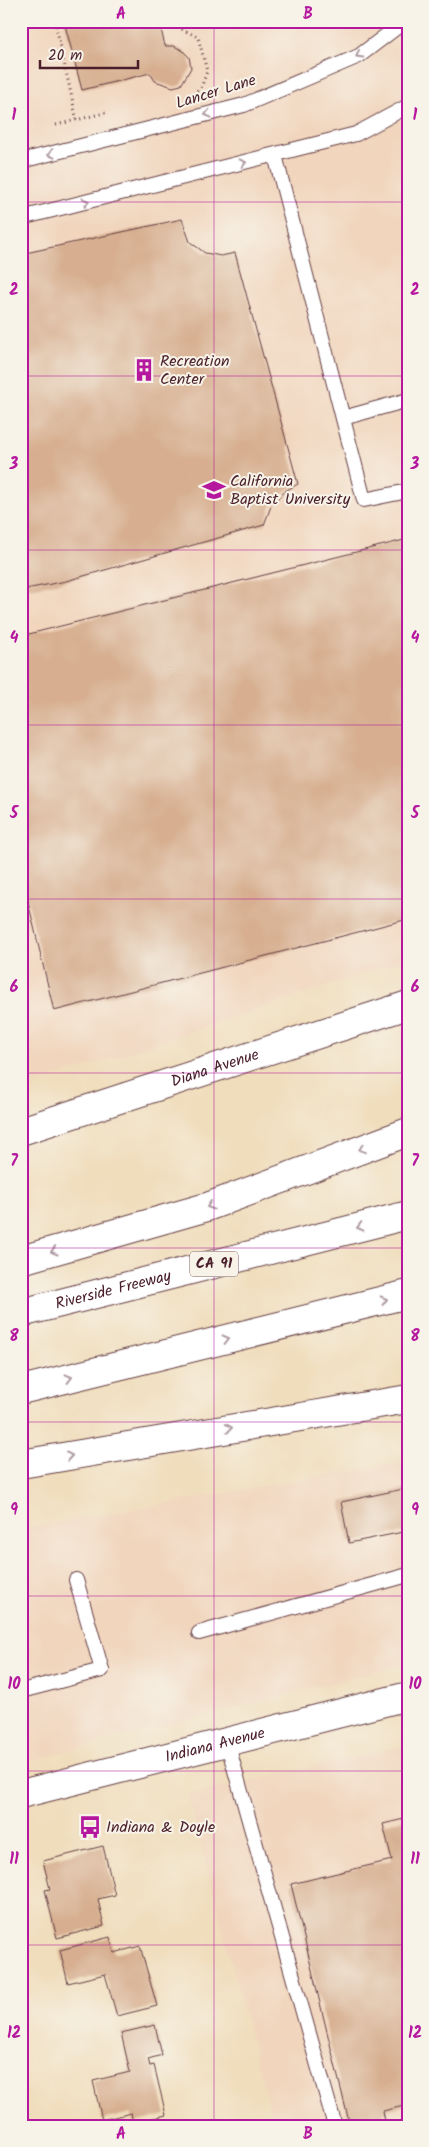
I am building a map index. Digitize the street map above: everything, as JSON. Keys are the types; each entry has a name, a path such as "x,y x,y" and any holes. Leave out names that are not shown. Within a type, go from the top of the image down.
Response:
{"main road":[{"name":"Diana Avenue","path":"21,1132 408,1005"},
{"path":"21,1260 207,1207 408,1132"},
{"name":"Riverside Freeway","path":"21,1312 408,1215"},
{"path":"21,1390 408,1294"},
{"path":"21,1464 408,1399"},
{"name":"Indiana Avenue","path":"21,1794 408,1696"}],"lane":[{"name":"Lancer Lane","path":"21,162 244,105 359,56 404,28"},
{"path":"21,218 356,134 408,106"},
{"path":"276,155 364,500 408,491"},
{"path":"343,418 408,400"},
{"path":"199,1633 408,1575"},
{"path":"21,1691 102,1670 76,1580"},
{"path":"227,1742 335,2126"}],"path":[{"path":"56,21 78,126"},
{"path":"171,21 172,24 198,37 207,71 201,88 192,92"},
{"path":"52,126 116,111"}],"shaded area":[{"name":"California Baptist University","path":"21,21 408,21 408,959 86,1067 21,1086"},
{"path":"408,1461 408,1663 21,1763 21,1529"},
{"path":"408,1745 408,2126 274,2126 188,1795"}],"building":[{"path":"64,21 159,21 165,46 174,46 182,50 189,57 191,68 181,85 173,87 155,81 150,73 82,90"},
{"name":"Recreation Center","path":"182,219 190,242 205,253 221,256 235,253 298,484 285,491 271,506 264,525 66,581 21,590 21,254"},
{"path":"408,539 408,919 54,1011 21,872 21,636"},
{"path":"408,1488 408,1531 349,1543 341,1502"},
{"path":"408,1818 408,2054 405,2055 408,2067 408,2105 383,2111 386,2126 350,2126 291,1884 392,1860 383,1824"},
{"path":"103,1846 115,1895 98,1899 104,1926 57,1938 45,1890 50,1889 43,1861"},
{"path":"110,1937 114,1953 140,1946 157,2006 117,2016 105,1974 68,1983 60,1950"},
{"path":"155,2025 162,2055 148,2059 150,2066 154,2065 166,2115 133,2123 131,2113 102,2120 93,2081 130,2072 121,2033"}],"place":[{"name":"Recreation Center","path":"144,370"},
{"name":"California Baptist University","path":"214,490"},
{"name":"Indiana & Doyle","path":"90,1827"}]}
